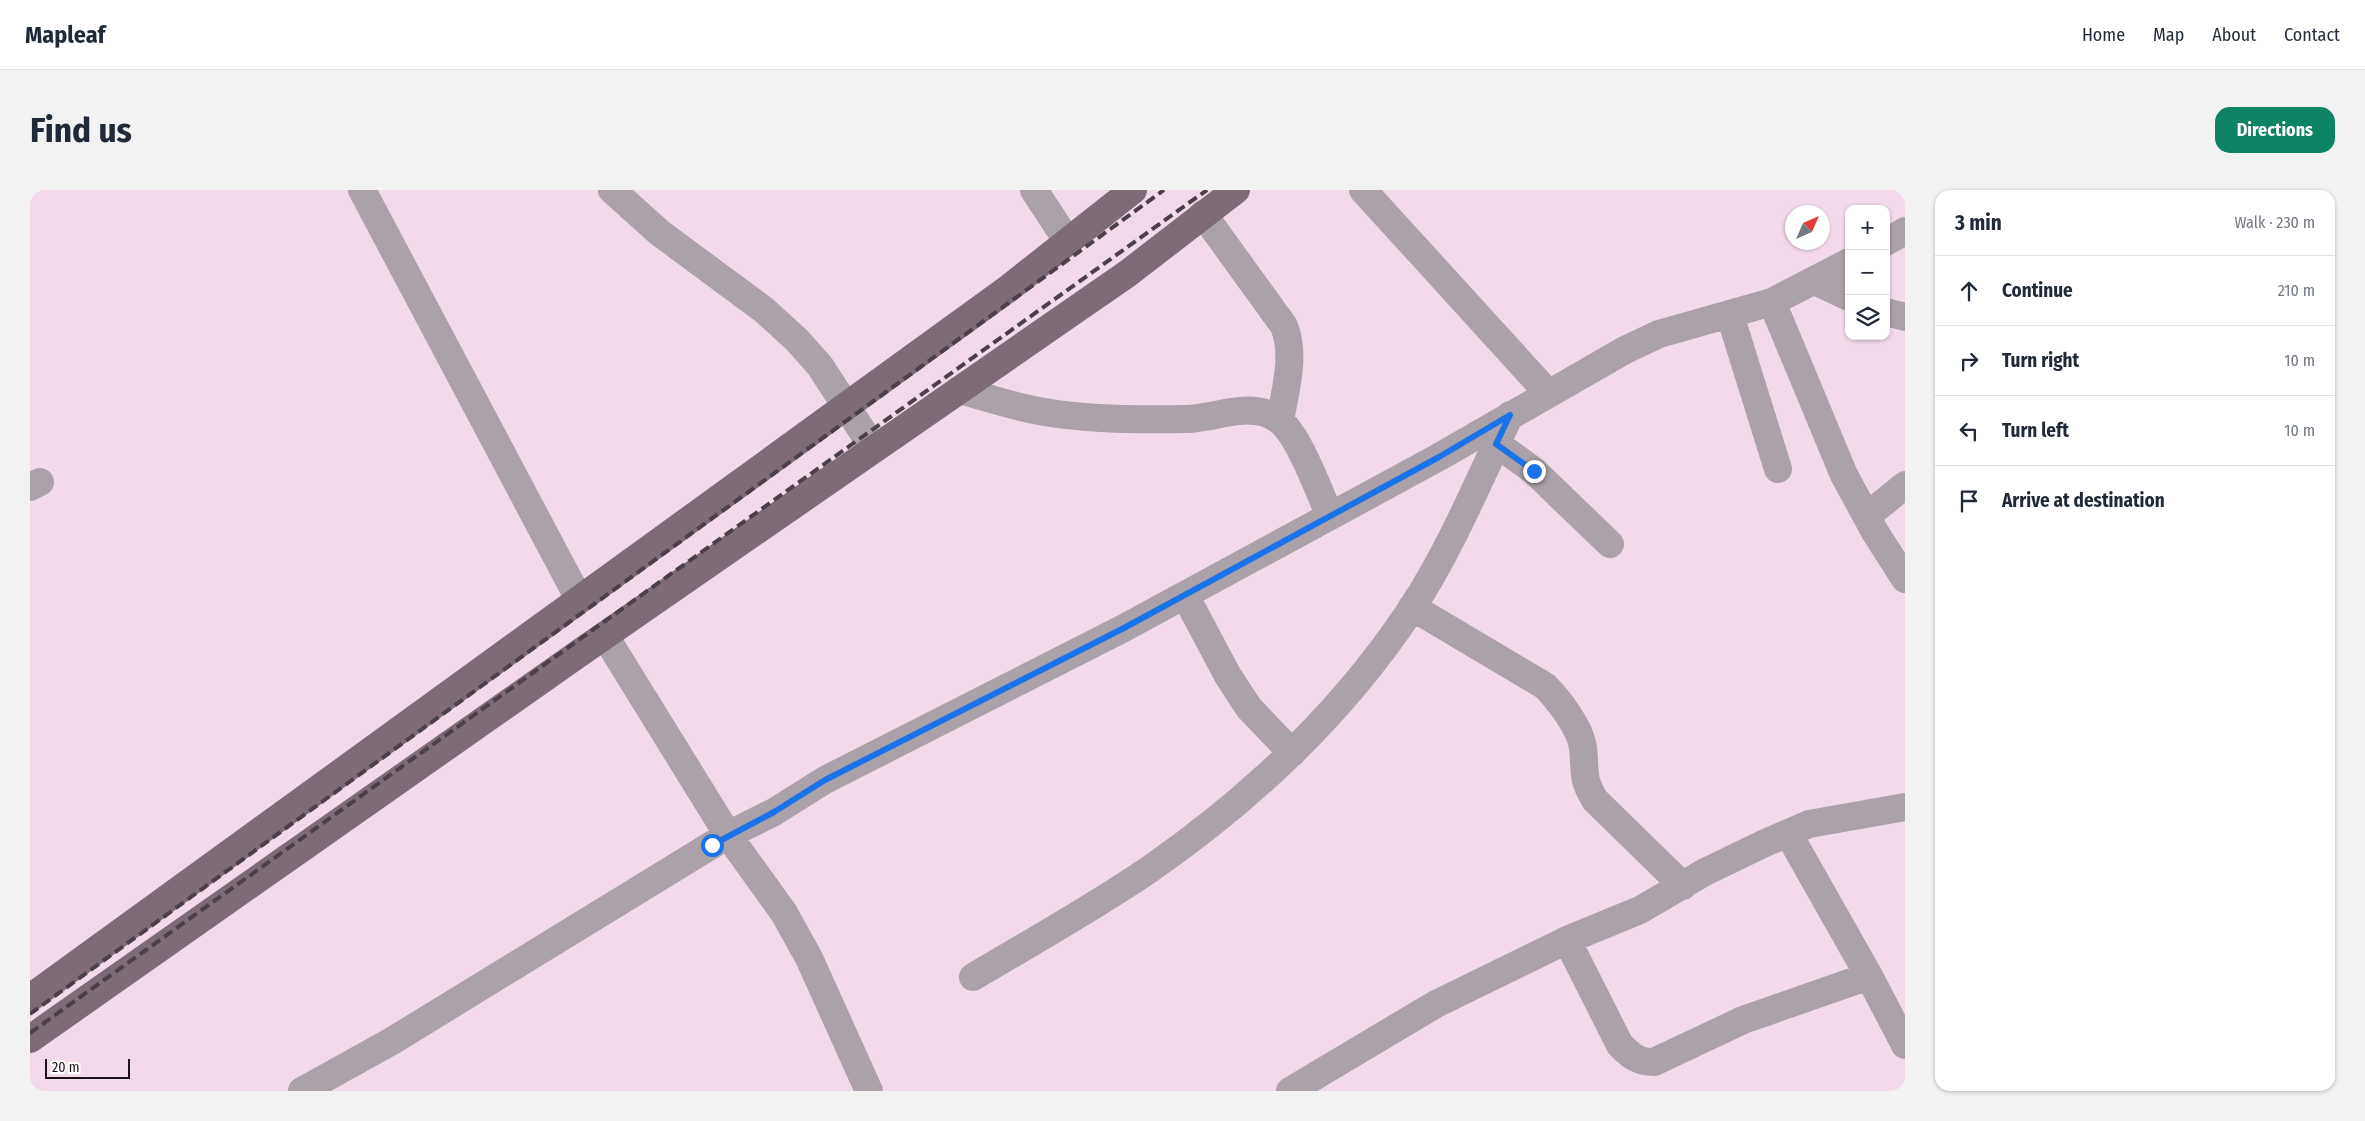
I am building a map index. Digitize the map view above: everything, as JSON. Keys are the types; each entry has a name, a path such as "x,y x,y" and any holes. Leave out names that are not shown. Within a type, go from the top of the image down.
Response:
{"main road":[{"path":"30,998 845,406 1068,242 1133,190"},
{"path":"30,1039 605,636 1127,274 1236,190"}],"street":[{"path":"362,190 579,599"},
{"path":"1034,190 1068,242"},
{"path":"1363,190 1548,393"},
{"path":"620,192 660,233 764,310 797,340 820,366 874,449"},
{"path":"1203,214 1284,326 1289,340 1290,353 1280,421"},
{"path":"1890,240 1905,231"},
{"path":"302,1091 392,1042 728,835 774,812 825,780 1185,595 1548,393 1659,334 1772,302 1845,264"},
{"path":"1815,281 1845,295"},
{"path":"1772,302 1844,475 1874,532 1905,578"},
{"path":"1890,313 1905,318"},
{"path":"1730,315 1778,469"},
{"path":"959,390 1051,413 1134,419 1190,418 1255,410 1268,413 1280,421 1292,434 1330,516"},
{"path":"973,977 1092,907 1150,868 1221,816 1292,753 1363,675 1412,607 1445,551 1510,415"},
{"path":"1496,444 1534,471 1610,544"},
{"path":"1866,516 1905,486"},
{"path":"1185,595 1224,669 1249,708 1292,753"},
{"path":"1412,607 1545,686 1556,697 1573,724 1583,747 1583,772 1587,787 1596,800 1683,886"},
{"path":"605,636 728,835 784,913 809,958 869,1091"},
{"path":"1290,1091 1436,1004 1567,940 1640,910 1705,872 1788,833 1809,824 1905,806"},
{"path":"1788,833 1869,976 1905,1045"},
{"path":"1567,940 1620,1045 1631,1057 1642,1062 1654,1062 1743,1020 1869,976"}],"railway":[{"path":"30,1014 1164,190"},
{"path":"30,1033 1207,190"}],"route":[{"path":"712,845 774,812 825,780 1124,628 1439,457 1510,415 1496,444 1534,471"}]}
